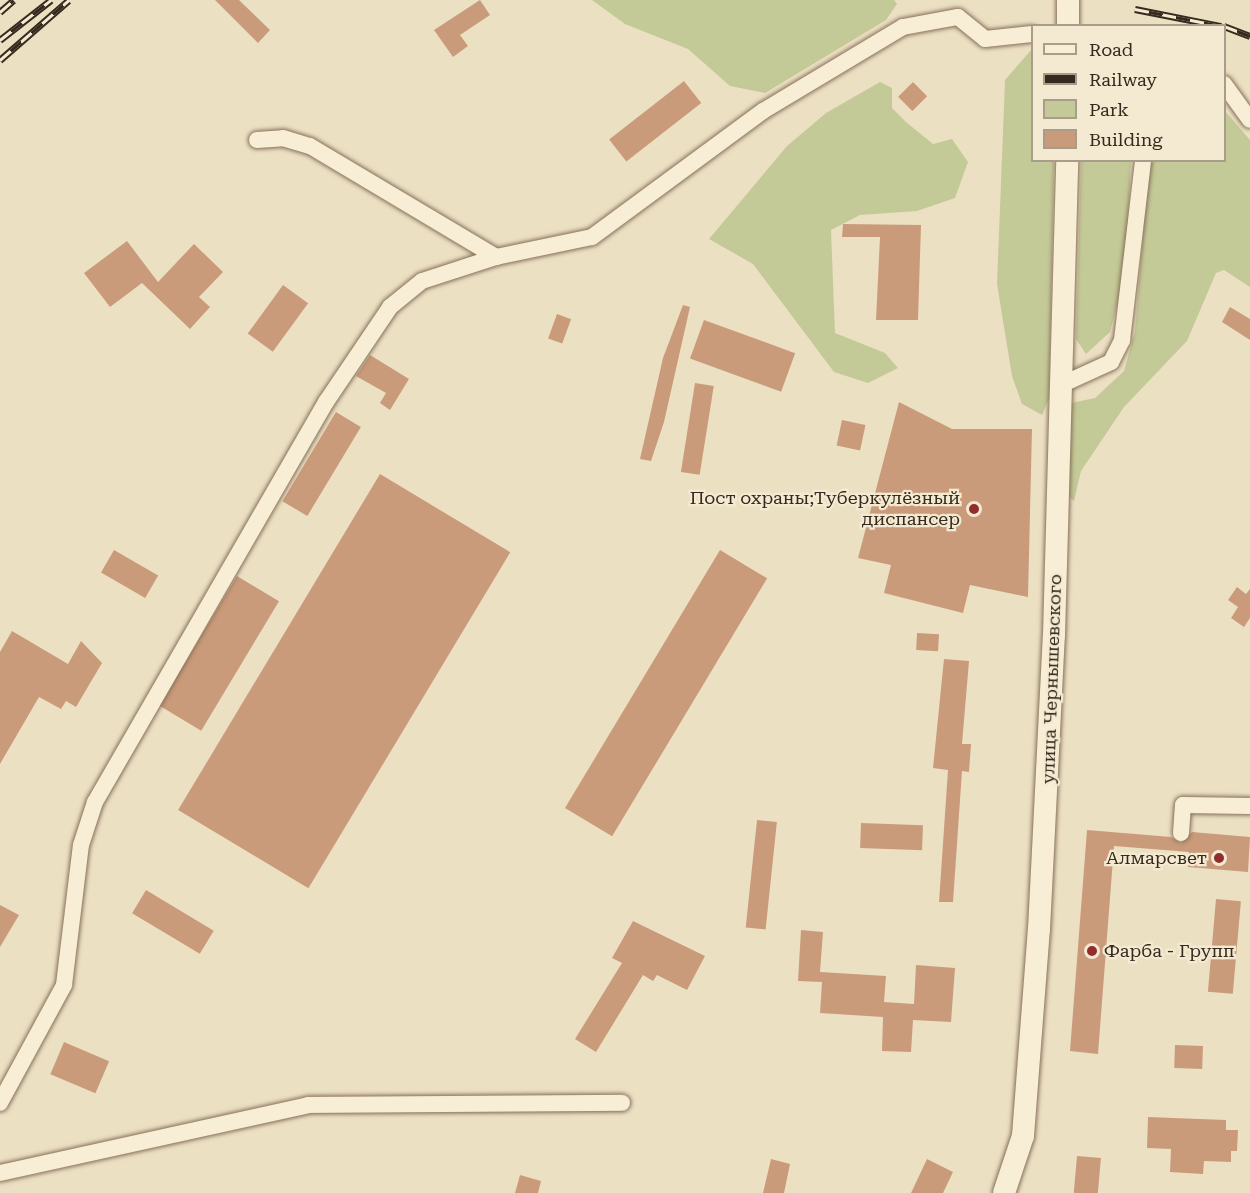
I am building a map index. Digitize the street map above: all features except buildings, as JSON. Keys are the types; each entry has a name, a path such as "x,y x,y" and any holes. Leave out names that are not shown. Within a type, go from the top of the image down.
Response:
{"main road":[{"path":"1068,0 1068,24"},
{"name":"улица Чернышевского","path":"1004,1193 1023,1136 1029,1089 1063,384 1067,162"}],"street":[{"path":"0,1103 64,985 81,844 95,802 326,402 390,307 422,281 496,257 592,237 763,111 903,27 958,17 985,39 1031,34"},
{"path":"1226,87 1250,120"},
{"path":"257,140 283,138 310,146 496,257"},
{"path":"1063,384 1111,362 1122,340 1143,162"},
{"path":"1181,833 1183,805 1250,806"},
{"path":"0,1173 308,1105 622,1103"}],"green space":[{"path":"592,0 894,0 897,4 886,20 765,93 730,86 688,49 625,24"},
{"path":"1031,50 1031,162 1054,162 1049,399 1042,415 1022,404 1012,376 997,284 1005,80"},
{"path":"880,82 892,88 892,108 906,122 933,144 952,139 968,162 955,198 917,211 860,215 831,230 835,333 885,353 898,368 868,383 834,372 753,264 709,239 787,146 826,113"},
{"path":"1226,112 1250,140 1250,287 1224,270 1216,273 1187,341 1124,407 1081,471 1074,501 1067,496 1071,403 1095,398 1124,371 1135,331 1149,162 1226,162"},
{"path":"1081,162 1131,162 1125,273 1110,332 1086,354 1076,339"}],"railway":[{"path":"0,12 14,0"},
{"path":"0,40 51,0"},
{"path":"0,60 69,0"},
{"path":"1135,9 1211,24"},
{"path":"1226,27 1250,36"}],"place":[{"name":"Пост охраны;Туберкулёзный диспансер","path":"974,509"},
{"name":"Алмарсвет","path":"1219,858"},
{"name":"Фарба - Групп","path":"1092,951"}]}
